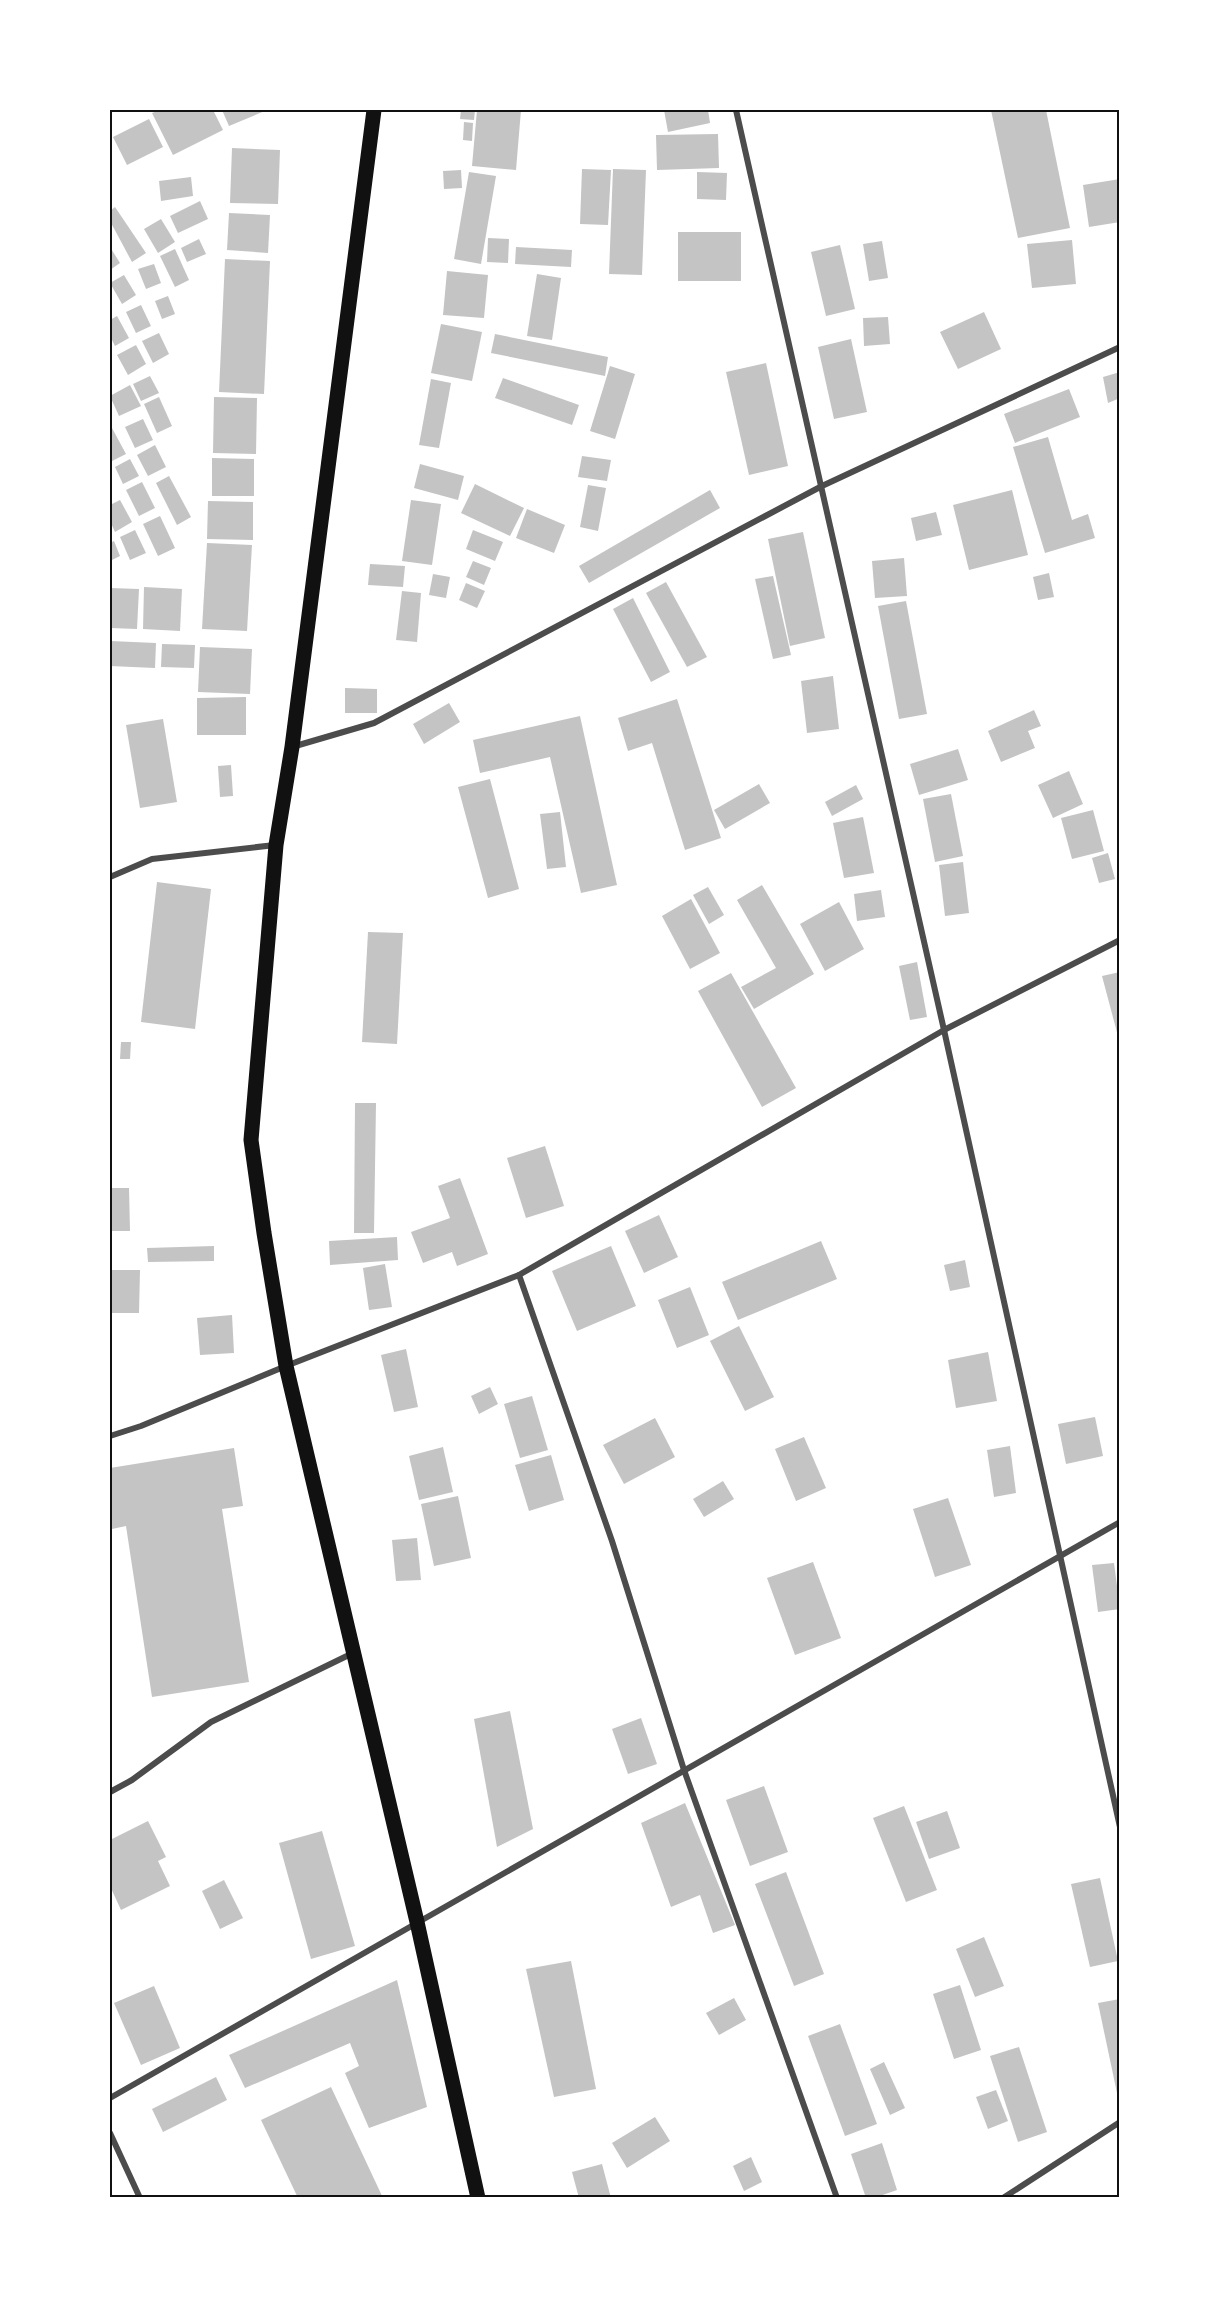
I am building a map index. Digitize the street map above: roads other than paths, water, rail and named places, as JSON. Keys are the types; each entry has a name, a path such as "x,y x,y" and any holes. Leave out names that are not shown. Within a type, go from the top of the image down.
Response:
{"main road":[{"path":"374,110 292,747 276,845 251,1140 286,1366 417,1922 478,2198"}],"street":[{"path":"736,110 944,1030 1119,1827"},
{"path":"292,747 374,723 822,486 1119,346"},
{"path":"110,878 152,860 276,845"},
{"path":"110,1436 141,1426 286,1366 519,1275 944,1030 1119,940"},
{"path":"519,1275 612,1541 684,1770 837,2198"},
{"path":"110,2098 1119,1522"},
{"path":"110,1792 132,1780 211,1722 354,1653"},
{"path":"1003,2198 1119,2122"},
{"path":"110,2133 140,2198"}]}
